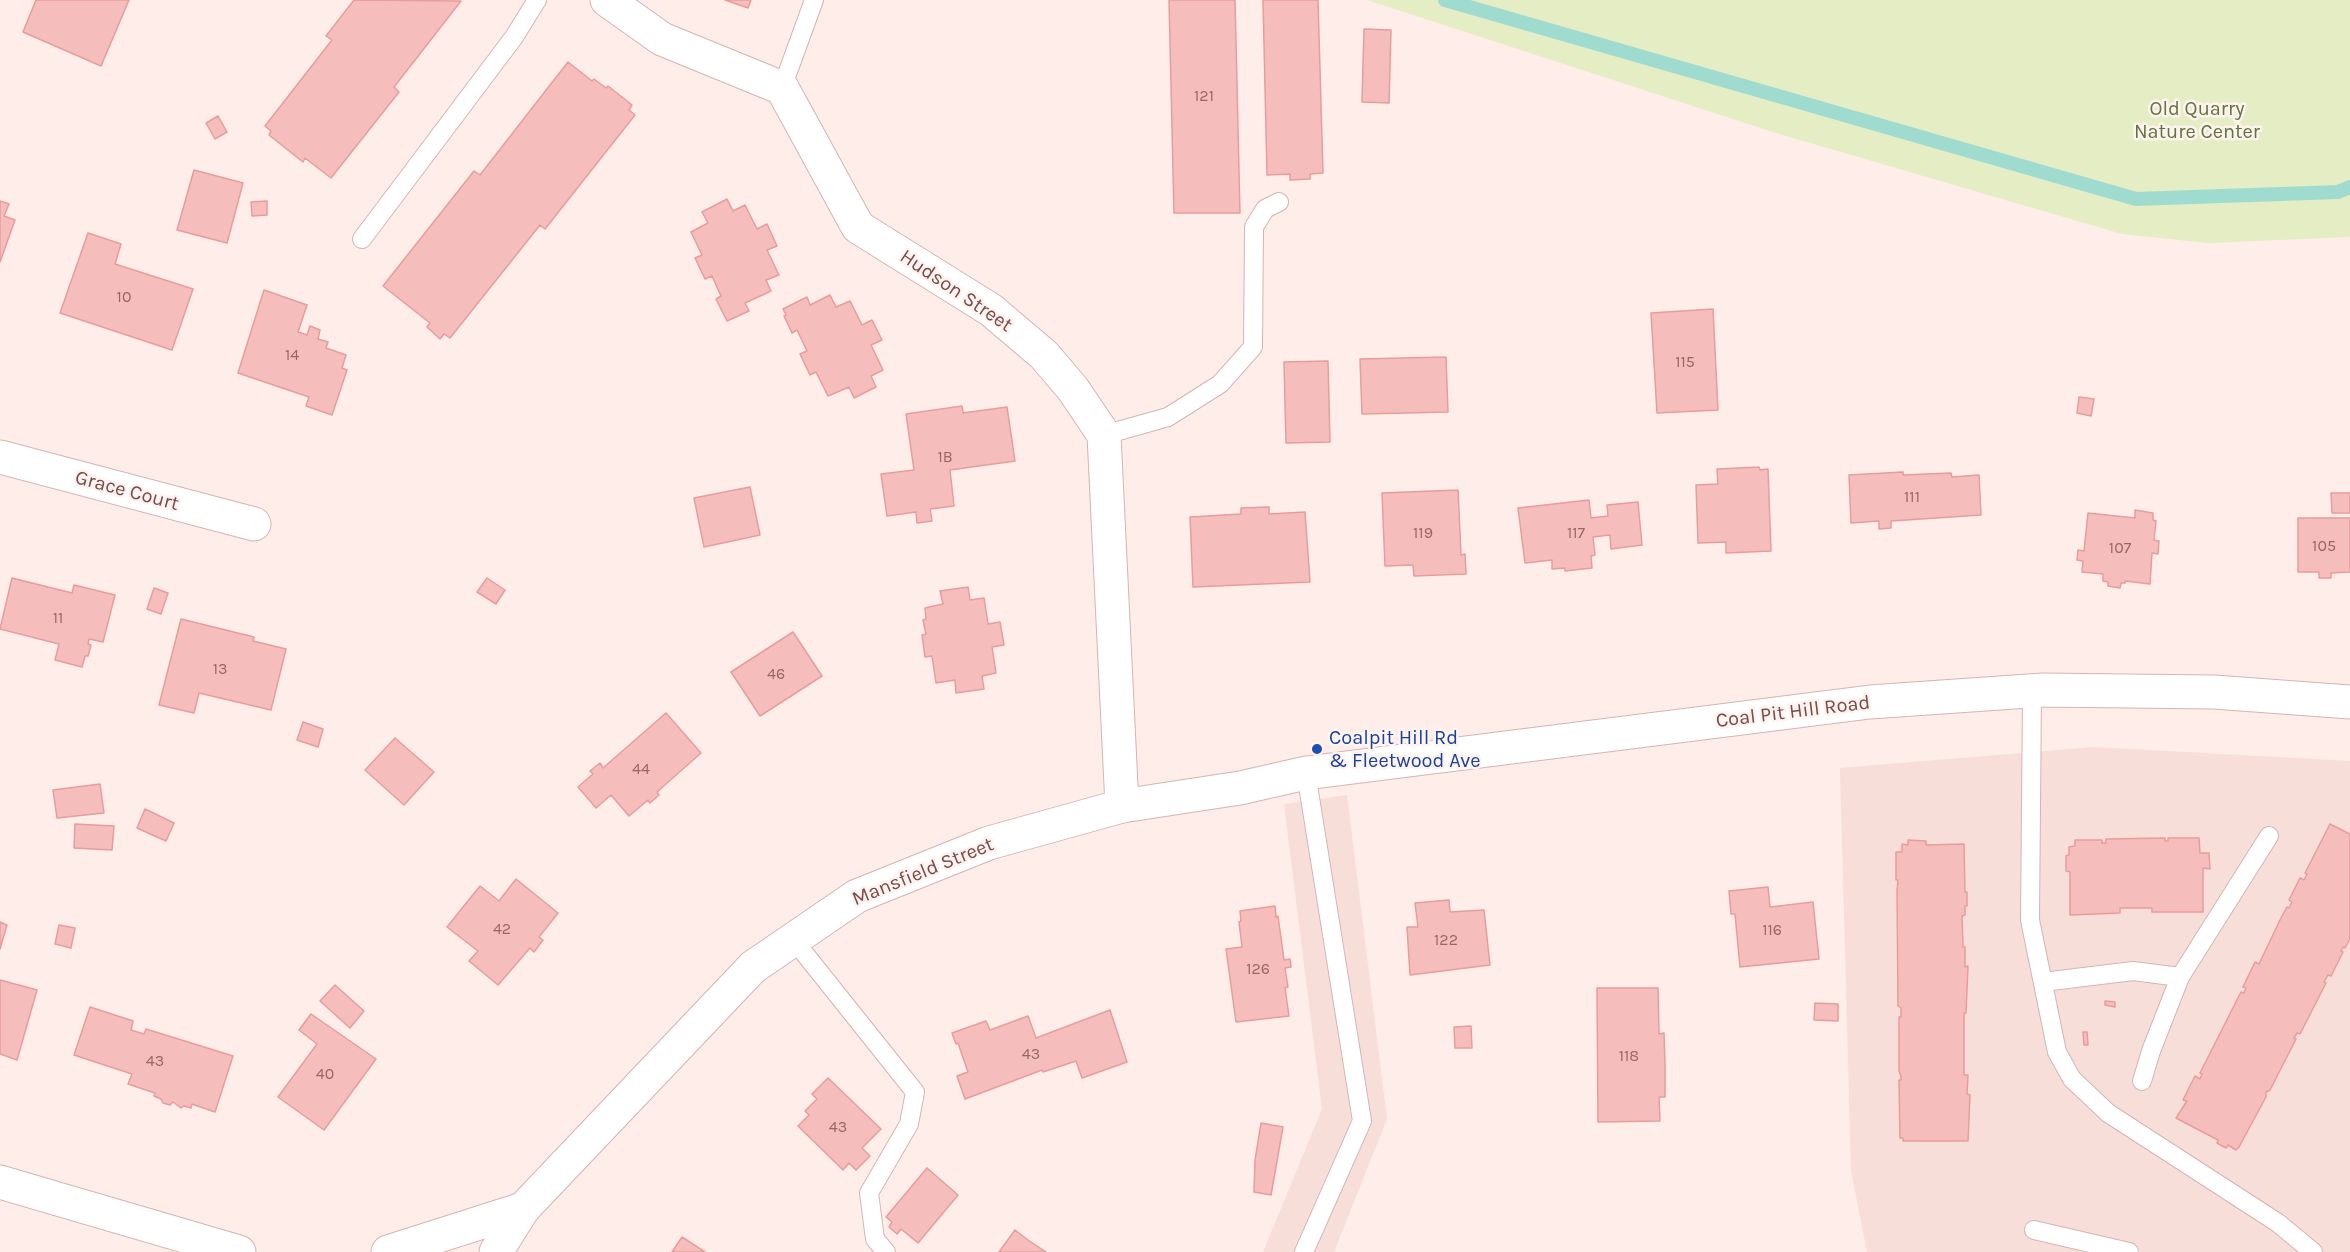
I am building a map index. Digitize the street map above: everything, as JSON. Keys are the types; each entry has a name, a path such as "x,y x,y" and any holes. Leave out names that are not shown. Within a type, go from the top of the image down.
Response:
{"street":[{"path":"607,0 662,39 782,88"},
{"name":"Hudson Street","path":"782,88 858,227 991,310 1044,355 1073,389 1104,435"},
{"path":"1104,435 1122,806"},
{"name":"Grace Court","path":"0,457 254,524"},
{"name":"Coal Pit Hill Road","path":"1240,788 1305,773 1870,702 2032,692 2214,692 2350,702"},
{"name":"Mansfield Street","path":"496,1252 523,1209 753,967 857,896 989,843 1122,806 1240,788"},
{"path":"0,1182 239,1252"},
{"path":"388,1252 523,1209"}],"lane":[{"path":"362,239 514,37 537,0"},
{"path":"782,88 814,0"},
{"path":"1104,435 1168,417 1220,384 1253,347 1254,227 1265,209 1279,202"},
{"path":"2032,692 2030,920 2057,1052 2072,1079 2108,1113 2278,1222 2313,1252"},
{"path":"1304,1252 1362,1121 1305,773"},
{"path":"2142,1081 2180,977 2269,836"},
{"path":"794,939 915,1092 909,1124 870,1193 875,1239 886,1252"},
{"path":"2043,982 2133,971 2180,977"},
{"path":"2034,1230 2128,1252"}],"shaded area":[{"path":"2094,747 2350,761 2350,1252 1867,1252 1851,1171 1840,768"},
{"path":"1347,795 1387,1119 1334,1252 1263,1252 1322,1109 1284,804"}],"green space":[{"name":"Old Quarry Nature Center","path":"1367,0 2350,0 2350,237 2207,243 2122,234 1776,133"}],"building":[{"path":"36,0 129,0 101,66 23,32"},
{"path":"354,0 461,1 394,87 399,92 331,178 305,158 303,162 269,135 271,131 265,126 332,40 326,36"},
{"path":"725,0 751,0 748,8"},
{"path":"1169,0 1235,0 1240,213 1174,213"},
{"path":"1263,0 1318,0 1323,173 1310,174 1310,179 1290,180 1290,174 1267,175"},
{"path":"1364,29 1391,30 1389,103 1362,102"},
{"path":"568,62 592,81 594,79 606,88 608,86 632,105 629,110 635,115 545,229 540,225 450,338 444,334 440,339 427,327 430,323 383,286 474,171 480,175"},
{"path":"218,116 227,132 215,139 206,123"},
{"path":"194,170 243,183 227,243 177,230"},
{"path":"727,199 733,211 745,205 757,229 767,224 777,246 767,250 779,275 766,280 771,291 745,303 749,311 727,321 716,299 721,296 712,276 705,279 695,258 702,255 691,232 708,223 702,212"},
{"path":"0,201 9,204 4,216 15,220 0,262"},
{"path":"267,201 267,215 252,216 251,202"},
{"path":"88,233 121,244 115,264 193,289 172,350 60,313"},
{"path":"264,290 307,305 298,332 307,335 310,326 320,330 318,339 328,342 326,348 346,355 342,368 347,370 332,415 306,406 309,397 238,373"},
{"path":"830,295 836,307 850,301 862,325 872,320 882,340 871,345 883,370 871,376 876,387 854,398 849,387 828,396 816,372 810,375 800,354 807,351 797,330 792,333 784,316 786,315 783,309 807,297 810,305"},
{"path":"1713,309 1718,410 1657,413 1651,313"},
{"path":"1446,357 1448,412 1362,414 1360,359"},
{"path":"1328,361 1330,442 1286,443 1284,362"},
{"path":"2079,397 2094,399 2091,416 2077,413"},
{"path":"962,406 963,413 1007,407 1015,461 950,470 954,506 930,509 932,521 917,523 916,512 887,516 881,474 914,470 906,414"},
{"path":"1759,467 1760,470 1768,469 1771,551 1726,553 1726,542 1698,543 1696,485 1718,484 1717,469"},
{"path":"1903,472 1903,475 1951,473 1952,477 1979,475 1981,515 1891,521 1891,528 1879,529 1879,521 1851,523 1849,475"},
{"path":"750,487 760,535 704,547 694,498"},
{"path":"1458,490 1461,555 1465,554 1466,574 1414,576 1413,565 1385,566 1382,493"},
{"path":"2331,493 2350,493 2350,513 2332,513"},
{"path":"1589,500 1591,518 1608,516 1607,505 1638,502 1642,545 1611,549 1610,535 1593,537 1595,555 1591,556 1592,568 1565,571 1565,568 1552,569 1552,560 1525,563 1518,508"},
{"path":"1269,507 1269,514 1305,512 1310,582 1193,587 1190,517 1241,514 1241,508"},
{"path":"2135,510 2153,513 2153,520 2156,521 2154,540 2159,541 2158,554 2152,553 2150,584 2125,581 2121,583 2120,588 2108,586 2108,582 2103,581 2103,574 2082,572 2083,561 2077,560 2078,550 2084,551 2088,513 2135,518"},
{"path":"2298,518 2350,518 2350,572 2331,573 2331,578 2319,578 2319,572 2298,572"},
{"path":"12,578 72,593 74,585 115,595 103,642 89,639 88,644 91,645 82,667 55,660 59,644 0,629"},
{"path":"487,578 505,590 496,604 477,592"},
{"path":"968,587 970,600 984,598 988,624 1000,622 1004,645 992,647 996,673 982,676 984,689 956,693 955,680 936,683 932,656 925,657 922,635 926,634 923,620 926,619 925,608 943,604 940,591"},
{"path":"154,588 168,593 161,614 147,609"},
{"path":"181,619 254,637 253,641 286,649 271,710 199,693 194,713 159,705"},
{"path":"793,632 822,676 760,716 731,672"},
{"path":"666,713 701,753 657,792 659,795 650,803 648,800 629,816 611,795 596,808 578,787 593,774 590,771 600,763 603,768"},
{"path":"303,722 323,729 318,747 297,740"},
{"path":"395,738 434,772 404,805 365,770"},
{"path":"100,784 104,813 57,818 53,790"},
{"path":"145,809 174,823 166,841 137,828"},
{"path":"75,824 114,826 112,850 74,848"},
{"path":"2330,824 2350,834 2350,939 2345,948 2343,947 2341,951 2343,952 2331,976 2328,975 2324,982 2326,983 2300,1034 2297,1033 2294,1038 2296,1039 2239,1147 2236,1150 2228,1145 2226,1148 2217,1143 2218,1140 2176,1118 2187,1101 2183,1100 2195,1076 2200,1079 2202,1074 2200,1073 2241,992 2244,993 2246,988 2243,987 2255,962 2259,964 2280,920 2292,902 2289,900 2300,878 2304,880 2307,874 2305,873"},
{"path":"2165,838 2165,841 2168,841 2168,838 2199,838 2200,853 2209,853 2210,869 2203,868 2203,912 2152,912 2152,908 2120,908 2120,913 2070,915 2070,872 2066,871 2066,856 2069,855 2069,847 2075,846 2075,840 2102,840 2102,843 2106,843 2106,839"},
{"path":"1908,840 1926,841 1926,845 1964,844 1967,906 1965,906 1965,915 1962,916 1963,947 1965,947 1965,967 1968,966 1966,1013 1964,1013 1964,1075 1968,1075 1967,1094 1970,1095 1968,1141 1903,1141 1903,1138 1900,1138 1899,1017 1901,1017 1901,1008 1898,1006 1896,852 1902,852 1902,844 1908,845"},
{"path":"516,879 558,913 539,937 543,940 534,952 530,948 498,985 469,961 478,951 447,927 480,886 499,901"},
{"path":"1768,887 1770,907 1813,902 1819,959 1740,967 1735,914 1731,914 1729,891"},
{"path":"1449,900 1450,912 1484,910 1490,965 1410,975 1407,927 1418,927 1415,903"},
{"path":"1275,906 1284,960 1290,959 1291,967 1285,968 1289,1016 1236,1022 1226,949 1242,947 1240,911"},
{"path":"0,922 7,925 0,949"},
{"path":"59,925 75,928 71,948 55,944"},
{"path":"0,980 37,990 17,1060 0,1054"},
{"path":"335,985 364,1011 350,1028 320,1001"},
{"path":"1597,988 1658,988 1659,1034 1664,1033 1665,1065 1665,1097 1659,1097 1660,1121 1598,1122"},
{"path":"2105,1001 2115,1002 2115,1007 2105,1005"},
{"path":"1815,1003 1838,1004 1838,1021 1814,1020"},
{"path":"90,1007 133,1021 131,1030 144,1034 146,1029 233,1056 215,1112 192,1104 191,1108 184,1106 181,1108 173,1102 170,1105 163,1103 161,1099 154,1096 155,1093 128,1084 132,1074 74,1055"},
{"path":"1110,1010 1127,1062 1082,1078 1076,1061 1043,1072 1042,1070 965,1099 957,1076 968,1072 952,1033 986,1021 990,1030 1028,1016 1036,1038"},
{"path":"311,1014 376,1059 324,1130 278,1097 317,1044 299,1030"},
{"path":"1471,1026 1472,1048 1455,1048 1454,1027"},
{"path":"2083,1032 2087,1032 2088,1045 2084,1045"},
{"path":"828,1078 881,1129 862,1148 870,1156 856,1170 849,1163 843,1170 798,1126 809,1115 805,1111 817,1099 812,1094"},
{"path":"1261,1123 1283,1127 1271,1195 1254,1192 1255,1160"},
{"path":"927,1168 958,1195 918,1243 901,1229 897,1234 889,1227 892,1222 886,1217"},
{"path":"1015,1230 1028,1240 1046,1252 999,1252"},
{"path":"682,1237 705,1252 672,1252"}],"waterway":[{"path":"1445,0 2136,199 2338,192 2350,187"}],"place":[{"name":"Coalpit Hill Rd & Fleetwood Ave","path":"1317,749"}]}
